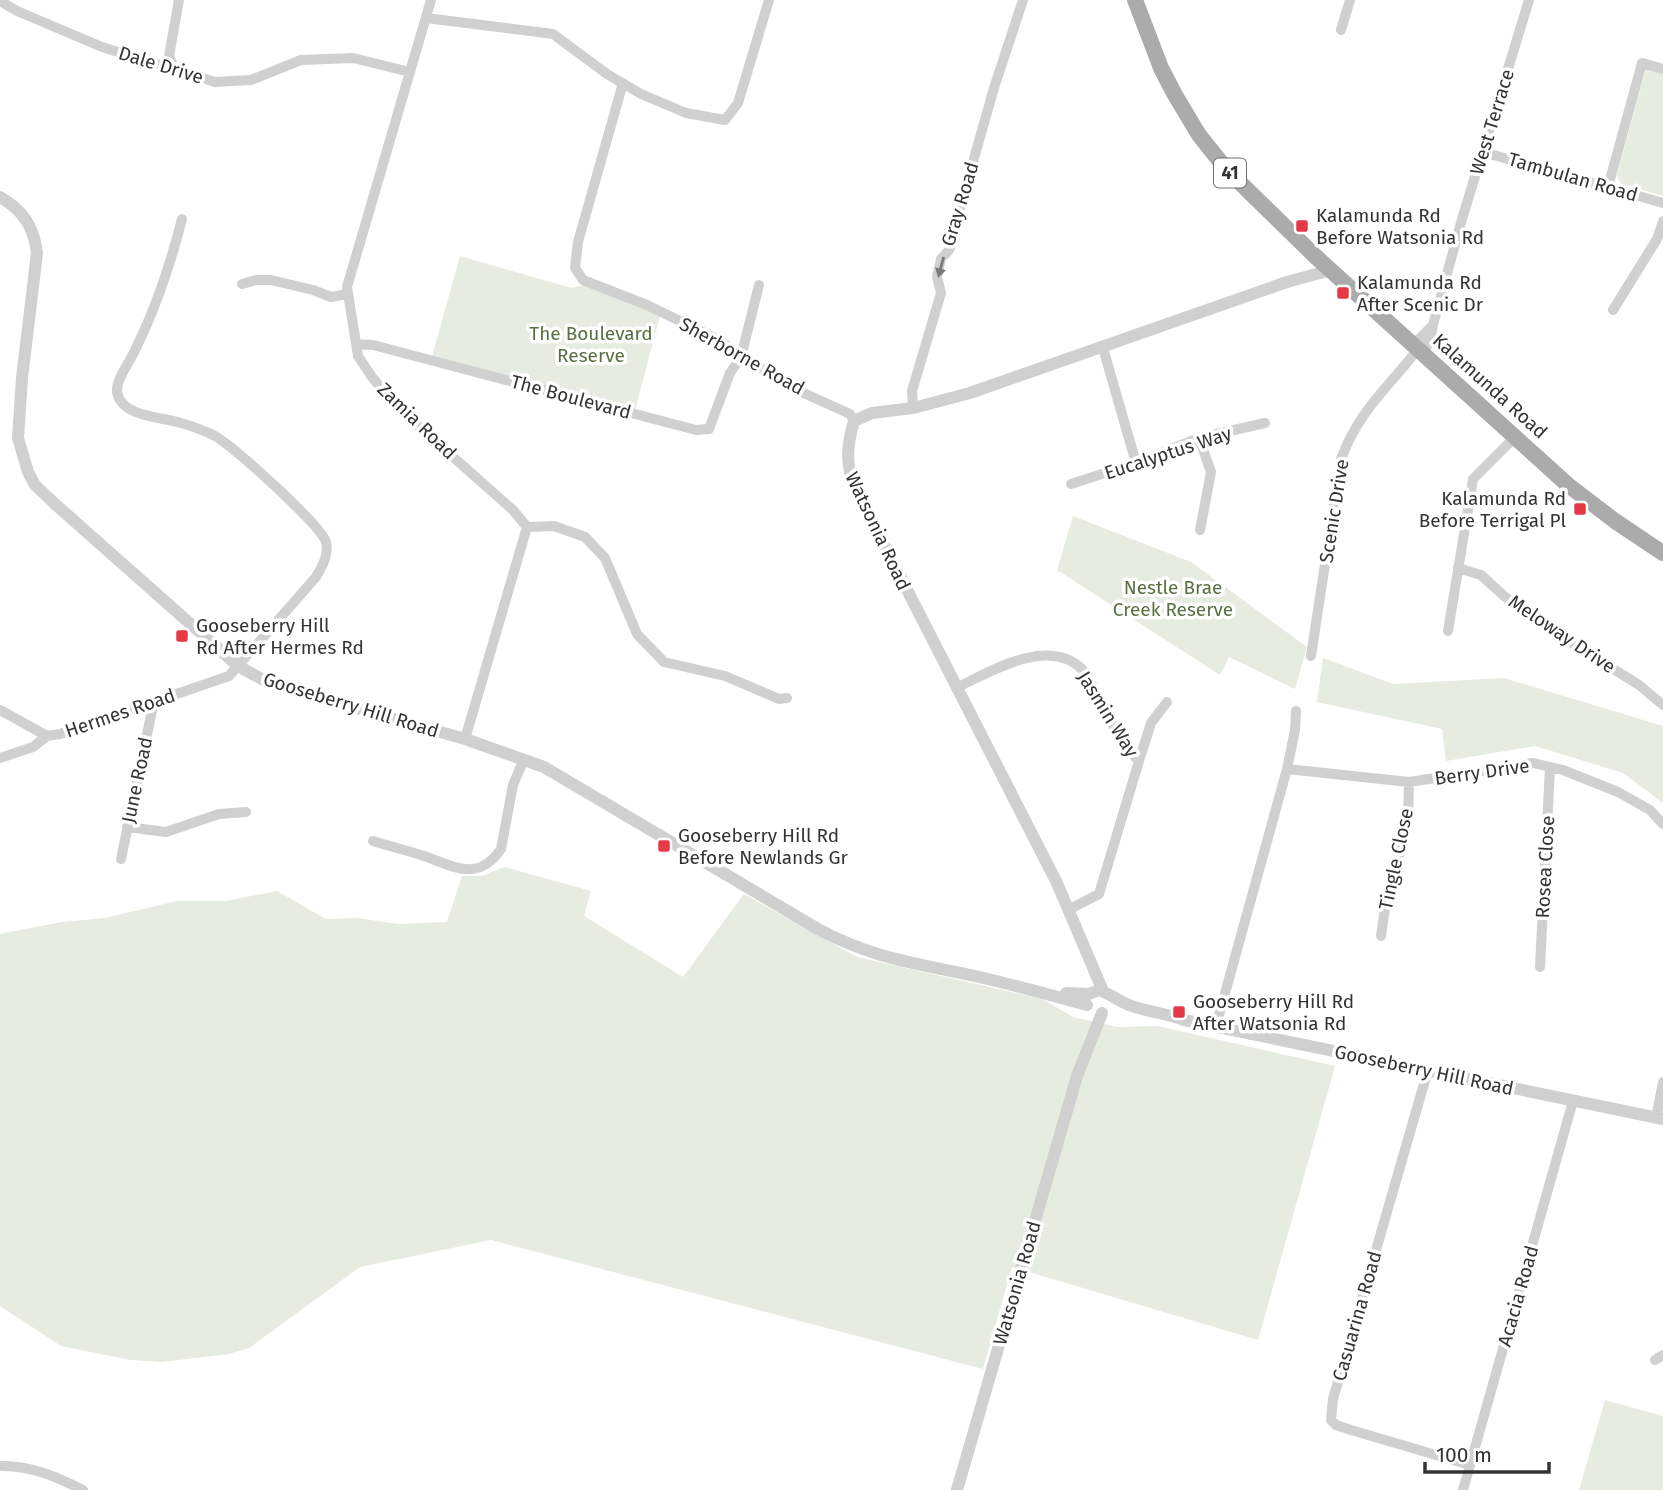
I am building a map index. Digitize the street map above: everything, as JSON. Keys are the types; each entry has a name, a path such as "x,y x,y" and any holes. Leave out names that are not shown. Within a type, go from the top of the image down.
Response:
{"main road":[{"name":"Kalamunda Road","path":"1135,0 1161,68 1175,95 1199,135 1227,170 1315,256 1590,503 1663,553"}],"street":[{"path":"174,68 169,56 179,0"},
{"name":"Zamia Road","path":"431,0 347,287 358,356 400,410 513,510 527,527"},
{"path":"426,18 553,34 641,94 686,113 724,120 738,103 769,0"},
{"name":"Gray Road","path":"913,408 912,391 941,293 937,277 941,259 955,237 957,218 979,140 1023,0"},
{"path":"1341,30 1350,0"},
{"name":"West Terrace","path":"1418,349 1418,340 1433,325 1529,0"},
{"name":"Dale Drive","path":"0,1 17,11 102,47 215,82 251,80 301,60 354,58 410,72"},
{"path":"1608,187 1642,63 1663,69"},
{"name":"Sherborne Road","path":"623,83 578,242 575,268 583,280 647,305 717,339 786,385 840,408 850,414 854,421"},
{"name":"Tambulan Road","path":"1483,152 1663,203"},
{"name":"Gooseberry Hill Road","path":"0,197 25,217 36,242 18,425 22,457 28,472 36,485 55,504 238,666 269,682 524,759 559,775 838,939 878,956 988,979 1021,982 1097,1001 1170,1014 1184,1020 1660,1119"},
{"name":"Hermes Road","path":"0,758 33,747 47,736 60,734 229,676 316,577 326,559 326,541 306,513 217,437 180,423 139,413 122,404 117,391 121,374 132,355 171,264 182,219"},
{"path":"1613,310 1657,239 1663,221"},
{"path":"1287,282 1309,268 1315,256"},
{"path":"854,421 872,413 913,408 970,393 1287,282 1331,270"},
{"path":"242,284 271,280 313,290 331,298 348,294"},
{"path":"741,356 759,285"},
{"name":"The Boulevard","path":"356,344 373,345 696,430 709,429 730,373 741,356"},
{"path":"1103,348 1136,463"},
{"name":"Scenic Drive","path":"1311,656 1341,459 1362,414 1418,349"},
{"name":"Watsonia Road","path":"854,421 847,445 848,469 855,488 1057,883 1095,970 1097,1001 957,1490"},
{"name":"Eucalyptus Way","path":"1071,484 1136,463 1199,438 1265,424"},
{"path":"1448,631 1473,479 1515,437"},
{"path":"1199,438 1212,471 1199,530"},
{"path":"465,739 527,527 554,526 585,537 605,558 636,634 664,662 726,676 779,699 787,698"},
{"name":"Meloway Drive","path":"1458,568 1481,575 1504,596 1556,633 1639,685 1663,705"},
{"name":"Jasmin Way","path":"956,688 1018,658 1049,656 1070,661 1083,671 1125,748 1139,761 1099,894 1068,909"},
{"name":"June Road","path":"121,859 154,701"},
{"path":"1139,761 1151,723 1167,702"},
{"path":"0,710 47,736"},
{"path":"1216,1026 1287,769 1296,711"},
{"path":"373,841 425,856 456,869 483,866 501,849 513,785 524,759"},
{"name":"Berry Drive","path":"1287,769 1409,782 1533,763 1618,792 1650,810 1663,824"},
{"name":"Rosea Close","path":"1540,967 1550,767"},
{"name":"Tingle Close","path":"1381,936 1386,901 1408,822 1409,782"},
{"path":"127,827 166,832 219,814 246,812"},
{"name":"Casuarina Road","path":"1427,1070 1333,1399 1331,1420 1336,1425 1470,1465"},
{"path":"1660,1119 1663,1082"},
{"name":"Acacia Road","path":"1463,1490 1573,1101"},
{"path":"0,1466 51,1474 83,1490"}],"green space":[{"path":"1646,69 1663,74 1663,196 1621,184 1617,175"},
{"name":"The Boulevard Reserve","path":"460,256 571,288 592,283 661,312 634,414 431,360"},
{"name":"Nestle Brae Creek Reserve","path":"1073,516 1191,562 1307,647 1295,689 1229,657 1220,675 1057,570"},
{"path":"1323,658 1393,684 1504,678 1663,726 1663,803 1623,773 1535,746 1446,761 1442,729 1317,702"},
{"path":"504,867 591,891 584,916 683,977 744,894 857,957 1042,999 1073,1017 1117,1027 1157,1026 1335,1066 1258,1340 1012,1267 983,1369 491,1240 360,1267 249,1348 229,1354 161,1362 131,1360 61,1346 0,1306 0,934 62,922 105,918 177,901 226,901 277,891 326,919 357,918 398,924 447,922 462,876 482,876"},
{"path":"1605,1400 1663,1416 1663,1490 1579,1490"}],"place":[{"name":"Kalamunda Rd Before Watsonia Rd","path":"1302,226"},
{"name":"Kalamunda Rd After Scenic Dr","path":"1343,293"},
{"name":"Kalamunda Rd Before Terrigal Pl","path":"1580,509"},
{"name":"Gooseberry Hill Rd After Hermes Rd","path":"182,636"},
{"name":"Gooseberry Hill Rd Before Newlands Gr","path":"664,846"},
{"name":"Gooseberry Hill Rd After Watsonia Rd","path":"1179,1012"}]}
